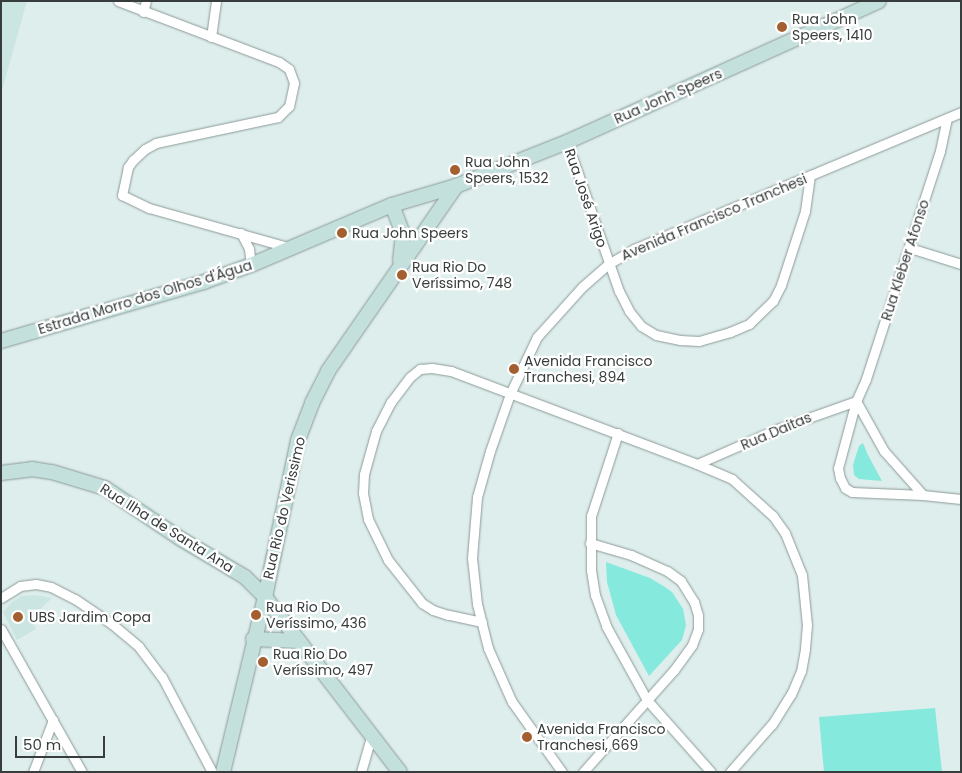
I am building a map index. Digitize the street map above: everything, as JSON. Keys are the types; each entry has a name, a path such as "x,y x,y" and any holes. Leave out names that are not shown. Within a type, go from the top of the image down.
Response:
{"street":[{"path":"118,1 280,62 289,70 294,83 289,106 278,117 268,121 156,143 133,160 126,174 122,195 149,208 291,248"},
{"path":"143,12 146,1"},
{"path":"211,37 216,1"},
{"name":"Rua Jonh Speers","path":"456,186 567,142 879,1"},
{"name":"Avenida Francisco Tranchesi","path":"562,772 512,702 488,648 477,604 472,558 477,497 510,394 538,337 582,287 610,263 634,250 961,112"},
{"name":"Rua Kleber Afonso","path":"947,118 940,151 910,248 866,379 856,400 838,468 845,488 852,492 923,495 961,499"},
{"name":"Rua José Arigo","path":"567,142 629,311 641,326 656,335 699,341 749,324 772,301 780,285 805,211 810,175"},
{"name":"Estrada Morro dos Olhos d'Água","path":"1,341 204,282 251,265 392,205 456,186"},
{"name":"Rua Rio do Verissimo","path":"223,772 253,639 265,597 298,440 312,403 328,371 456,186"},
{"name":"Rua Rio do Verissimo","path":"392,205 403,233 399,267"},
{"path":"241,233 249,249 251,265"},
{"path":"910,248 961,264"},
{"path":"482,622 433,610 422,603 388,560 368,519 363,493 364,474 376,431 391,402 410,377 420,370 432,368 451,370 697,464 732,479 773,516 785,533 802,575 805,604 805,649 801,671 791,694 772,724 730,772"},
{"path":"856,400 884,451 923,495"},
{"name":"Rua Daitas","path":"697,464 786,426 856,400"},
{"path":"618,433 591,516 591,570 602,614 647,700 711,772"},
{"name":"Rua Ilha de Santa Ana","path":"1,473 32,470 52,472 105,488 181,539 245,577 265,597 400,772"},
{"path":"583,772 674,670 692,645 698,629 698,615 688,590 667,571 631,555 590,543"},
{"path":"1,598 20,586 36,584 51,587 75,599 112,624 139,647 162,677 212,772"},
{"path":"1,629 82,772"},
{"path":"253,639 299,641"},
{"path":"32,772 53,720"},
{"path":"361,772 372,734"}],"shaded area":[{"path":"1,1 27,1 1,94"},
{"path":"863,443 882,481 859,479 854,475 853,465 859,446"},
{"path":"606,562 650,578 665,587 672,592 683,609 686,625 682,640 649,676 616,615 607,582"},
{"name":"UBS Jardim Copa","path":"35,595 52,598 30,619 36,629 17,640 3,612 13,601 22,596"},
{"path":"935,708 942,772 824,772 819,717"}],"place":[{"name":"Rua John Speers, 1410","path":"782,27"},
{"name":"Rua John Speers, 1532","path":"455,170"},
{"name":"Rua John Speers","path":"342,233"},
{"name":"Rua Rio Do Veríssimo, 748","path":"402,275"},
{"name":"Avenida Francisco Tranchesi, 894","path":"514,369"},
{"name":"Rua Rio Do Veríssimo, 436","path":"256,615"},
{"name":"UBS Jardim Copa","path":"18,617"},
{"name":"Rua Rio Do Veríssimo, 497","path":"263,662"},
{"name":"Avenida Francisco Tranchesi, 669","path":"527,737"}]}
